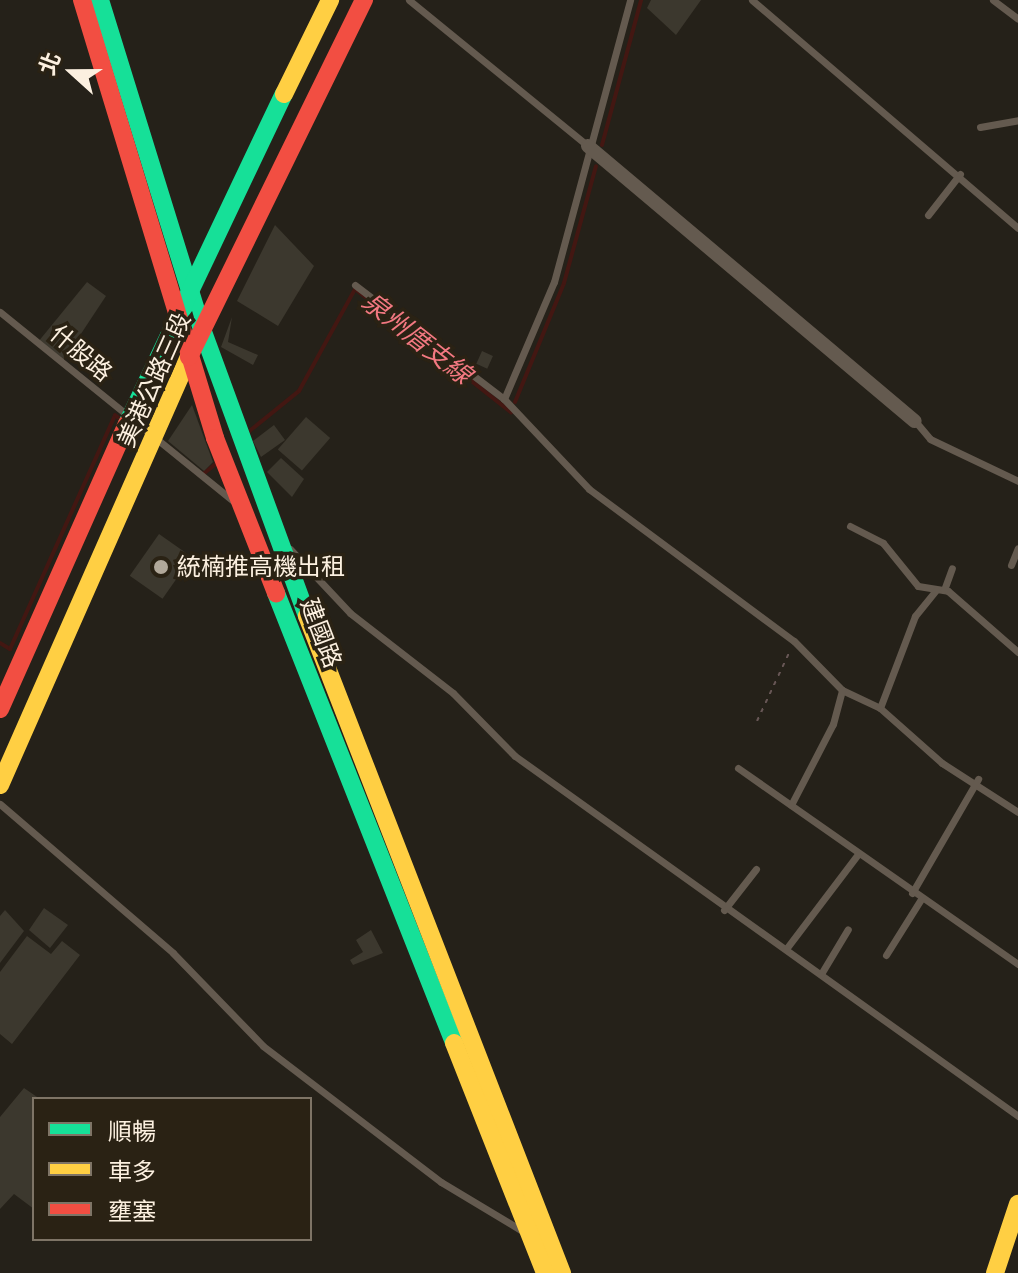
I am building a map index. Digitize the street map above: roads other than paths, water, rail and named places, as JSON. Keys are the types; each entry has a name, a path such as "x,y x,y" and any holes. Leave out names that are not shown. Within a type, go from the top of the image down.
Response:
{"main road":[{"name":"建國路","path":"82,0 215,438 249,514 545,1273"},
{"name":"建國路","path":"100,0 202,329 275,534 562,1273"},
{"name":"美港公路三段","path":"0,709 189,286 330,0"},
{"name":"美港公路三段","path":"0,785 190,354 364,0"},
{"path":"995,1273 1018,1204"}],"street":[{"path":"588,146 915,421"}],"lane":[{"path":"409,0 588,146"},
{"path":"504,399 554,282 588,146 630,0"},
{"path":"752,0 960,174 1015,225 1018,213"},
{"path":"993,0 1018,19"},
{"path":"980,127 1018,120"},
{"path":"928,215 960,174"},
{"path":"355,285 504,399 589,489 794,641 842,690 880,708 942,763 978,779 1018,812"},
{"name":"什股路","path":"0,312 275,534 350,613 453,693 515,756 724,910 821,974 929,1059 1018,1116"},
{"path":"915,421 930,439 1018,481"},
{"path":"850,526 883,543 918,586 940,590 1018,652"},
{"path":"1011,565 1018,548"},
{"path":"880,708 915,616 940,590 952,568"},
{"path":"791,805 833,724 842,690"},
{"path":"738,768 912,893 1018,964"},
{"path":"912,893 978,779"},
{"path":"0,804 173,953 263,1046 461,1197 551,1245 573,1273"},
{"path":"786,949 858,854"},
{"path":"724,910 756,869"},
{"path":"886,955 921,899"},
{"path":"821,974 848,929"}],"waterway":[{"name":"泉州厝支線","path":"602,145 641,0"},
{"name":"泉州厝支線","path":"515,402 564,283 596,166"},
{"name":"泉州厝支線","path":"247,433 299,391 355,289 511,412"},
{"name":"泉州厝支線","path":"0,643 10,649 115,415 120,419"},
{"name":"泉州厝支線","path":"203,474 216,464"}],"place":[{"name":"統楠推高機出租","path":"161,567"}]}
